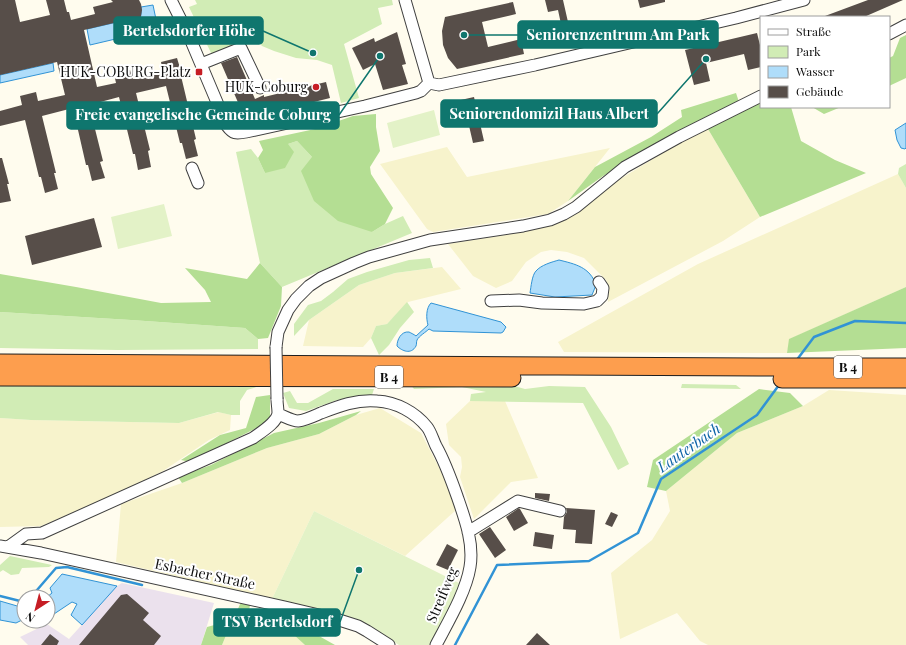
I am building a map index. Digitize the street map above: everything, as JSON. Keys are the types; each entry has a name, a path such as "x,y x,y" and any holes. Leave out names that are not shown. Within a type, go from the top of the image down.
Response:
{"highway":[{"name":"B 4","path":"0,363 756,373"},
{"name":"B 4","path":"811,373 906,366"},
{"name":"B 4","path":"0,376 811,373 906,379"}],"street":[{"path":"171,0 183,23 227,126 236,134 365,106 421,91 429,83"},
{"path":"404,0 429,83"},
{"path":"429,83 439,85 536,65 742,17 804,0"},
{"path":"890,33 906,25"},
{"path":"201,64 241,48 260,88"},
{"path":"4,546 26,534 42,533 253,438 268,428 278,414 276,347 278,332 288,310 296,299 309,286 320,278 354,262 430,240 523,226 550,220 576,207 625,167 679,137 760,96"},
{"path":"192,168 198,183"},
{"path":"491,301 519,300 542,303 591,303 597,301 602,296 603,288 599,282"},
{"name":"Streifweg","path":"278,414 297,421 307,419 347,403 366,400 378,401 389,403 414,415 427,428 445,464 464,518 468,532 471,559 468,576 460,596 436,645"},
{"path":"468,532 518,501 560,511"},
{"name":"Esbacher Straße","path":"4,546 336,619 358,626 390,645"}],"shaded area":[{"path":"708,129 760,217 723,241 608,302 609,289 606,280 584,258 567,252 551,250 541,252 526,262 512,281 496,288 473,276 448,244 524,232 553,224 617,181 679,143"},
{"path":"447,147 467,177 610,148 568,201 548,214 433,232 427,229 380,164"},
{"path":"898,174 906,188 906,287 790,339 787,353 564,352 558,342 698,264"},
{"path":"442,267 461,289 408,302 387,324 376,326 371,338 363,347 303,346 309,320 359,285 395,273"},
{"path":"829,390 906,395 906,645 708,645 700,641 677,613 620,639 611,573 652,540 670,511 666,491 737,433 803,406"},
{"path":"470,401 505,401 538,478 511,482 474,519 460,477 462,467 461,457 449,445 446,424"},
{"path":"380,408 421,433 445,479 456,510 405,556 314,511 272,599 116,562 121,504 182,483 267,448 319,434 356,415"},
{"path":"219,412 231,415 230,430 209,440 163,471 116,494 41,526 0,527 0,418 179,423"},
{"path":"122,583 214,603 201,645 28,645 20,637 37,629 54,629 69,639 117,586"},
{"path":"255,632 294,635 305,645 222,645 227,633"}],"green space":[{"path":"195,0 392,0 393,5 378,8 382,24 344,44 359,98 341,103 332,65 317,60 296,58 274,51 262,46 254,37 212,55 189,7 197,4"},
{"path":"906,35 906,78 890,86 890,58 893,56 900,38"},
{"path":"736,93 739,102 688,127 603,176 568,201 595,167 651,137 682,117 681,110"},
{"path":"760,103 760,108 791,108 801,141 835,160 866,173 760,217 708,129"},
{"path":"814,108 839,108 824,114"},
{"path":"434,110 440,135 393,148 387,123"},
{"path":"376,114 376,127 380,151 370,167 371,174 393,208 385,224 372,232 338,221 314,201 301,171 312,157 297,141 288,144 294,152 285,168 265,173 258,158 263,150 259,141 315,129 353,116"},
{"path":"297,141 312,157 372,232 403,216 412,233 282,287 260,263 236,152 251,149 258,158 265,173 288,144"},
{"path":"906,164 906,188 898,174 899,168"},
{"path":"164,204 172,236 118,249 111,217"},
{"path":"430,258 433,268 395,273 359,285 309,320 294,336 294,324 308,305 321,301 348,279 409,260"},
{"path":"260,263 282,287 281,306 268,338 258,339 245,328 0,312 0,274 161,303 211,302 205,290 185,268 247,279"},
{"path":"906,287 906,348 787,353 789,339"},
{"path":"407,302 414,312 400,328 389,345 379,355 371,338 376,326 387,324"},
{"path":"0,312 245,328 258,339 258,349 118,350 0,348"},
{"path":"269,383 247,390 240,401 240,415 231,415 218,412 179,423 0,418 0,384"},
{"path":"503,383 525,389 549,386 585,387 611,427 629,464 618,470 583,403 470,401 471,394 486,392 462,387 414,389 410,384"},
{"path":"682,384 736,385 741,389 681,388"},
{"path":"333,389 374,389 371,398 337,400 306,411 289,408 283,393 290,391 297,403 308,403"},
{"path":"759,389 790,393 803,406 737,433 666,491 647,487 653,460"},
{"path":"270,395 270,421 190,462 181,460 220,435 246,428 256,397"},
{"path":"361,411 319,434 267,448 182,483 178,477 211,465 274,433 319,423"},
{"path":"314,511 461,584 431,645 399,645 347,617 272,599"},
{"path":"10,556 52,565 49,567 22,568 19,574 11,575 3,570 0,572 0,565"},
{"path":"241,602 250,605 247,621 319,636 335,645 305,645 294,635 255,632 227,633 222,645 201,645 207,627 233,620"}],"water":[{"path":"153,5 158,29 90,45 87,29 117,23 115,30 121,31 131,29 138,23 141,7"},
{"path":"53,63 54,71 0,83 0,75"},
{"path":"906,123 905,149 901,148 897,140 895,130"},
{"path":"559,260 581,267 590,274 596,285 592,295 555,297 530,293 536,271 544,265"},
{"path":"431,303 501,322 506,327 501,333 433,331 429,329 418,339 414,349 404,351 399,348 397,344 402,334 409,332 416,336 428,325 427,313"},
{"path":"62,574 117,586 82,625 71,615 77,604 72,602 56,613 56,589 50,588"},
{"path":"0,601 16,606 16,623 0,620"}],"building":[{"name":"HUK-Coburg","path":"0,0 15,0 20,22 50,15 46,0 64,0 71,20 95,14 93,7 113,2 111,0 139,0 142,10 141,16 134,27 122,31 115,30 118,22 84,30 97,87 116,83 114,74 130,70 133,79 163,72 161,62 177,58 180,68 184,67 186,76 181,76 196,139 194,140 198,156 186,159 182,143 180,143 166,86 136,93 150,150 148,151 151,167 138,170 119,97 89,105 103,161 100,162 105,178 92,181 88,165 86,165 73,108 42,116 56,173 54,173 58,189 45,193 41,177 39,177 25,120 0,126 0,111 22,105 20,96 36,92 38,101 65,95 57,62 0,75"},
{"path":"545,0 563,0 568,22 561,24 558,10 548,12"},
{"path":"638,0 665,0 665,2 640,8"},
{"path":"868,0 903,0 866,16 825,16"},
{"path":"513,2 516,14 482,22 488,47 521,39 524,54 457,69 448,58 443,45 442,31 445,17"},
{"path":"397,32 406,64 402,65 408,84 383,90 375,64 363,70 352,48 374,38 375,42"},
{"path":"757,33 760,45 760,67 748,70 744,54 706,63 710,81 694,85 685,50"},
{"name":"HUK-Coburg","path":"237,57 255,99 264,95 264,97 326,82 330,98 268,112 246,121 221,63"},
{"path":"474,97 484,141 473,143 467,117 447,122 443,104"},
{"path":"0,158 2,158 9,184 7,184 11,201 0,203"},
{"path":"94,218 102,247 32,265 25,236"},
{"path":"535,493 550,494 549,501 535,498"},
{"path":"519,508 528,523 514,531 506,517"},
{"path":"566,508 595,510 592,544 575,543 576,530 563,529 564,517 567,512"},
{"path":"611,512 618,515 612,527 605,524"},
{"path":"490,527 506,550 495,558 479,534"},
{"path":"535,532 554,535 552,549 533,546"},
{"path":"447,544 458,550 448,570 436,565"},
{"path":"127,594 149,613 143,620 161,636 154,645 79,645 121,595"},
{"path":"537,633 550,645 526,645"},
{"path":"50,634 59,641 57,645 41,645"}],"waterway":[{"name":"Lauterbach","path":"796,361 814,337 855,321 906,323"},
{"name":"Lauterbach","path":"455,645 497,565 589,561 638,533 661,479 757,415 779,385"},
{"path":"38,589 56,568 67,567 142,585"},
{"path":"0,596 16,600"}],"place":[{"name":"Seniorenzentrum Am Park","path":"464,35"},
{"name":"Bertelsdorfer Höhe","path":"313,53"},
{"name":"Freie evangelische Gemeinde Coburg","path":"380,56"},
{"name":"Seniorendomizil Haus Albert","path":"706,59"},
{"name":"HUK-COBURG-Platz","path":"199,72"},
{"name":"HUK-Coburg","path":"316,87"},
{"name":"TSV Bertelsdorf","path":"359,570"}]}
